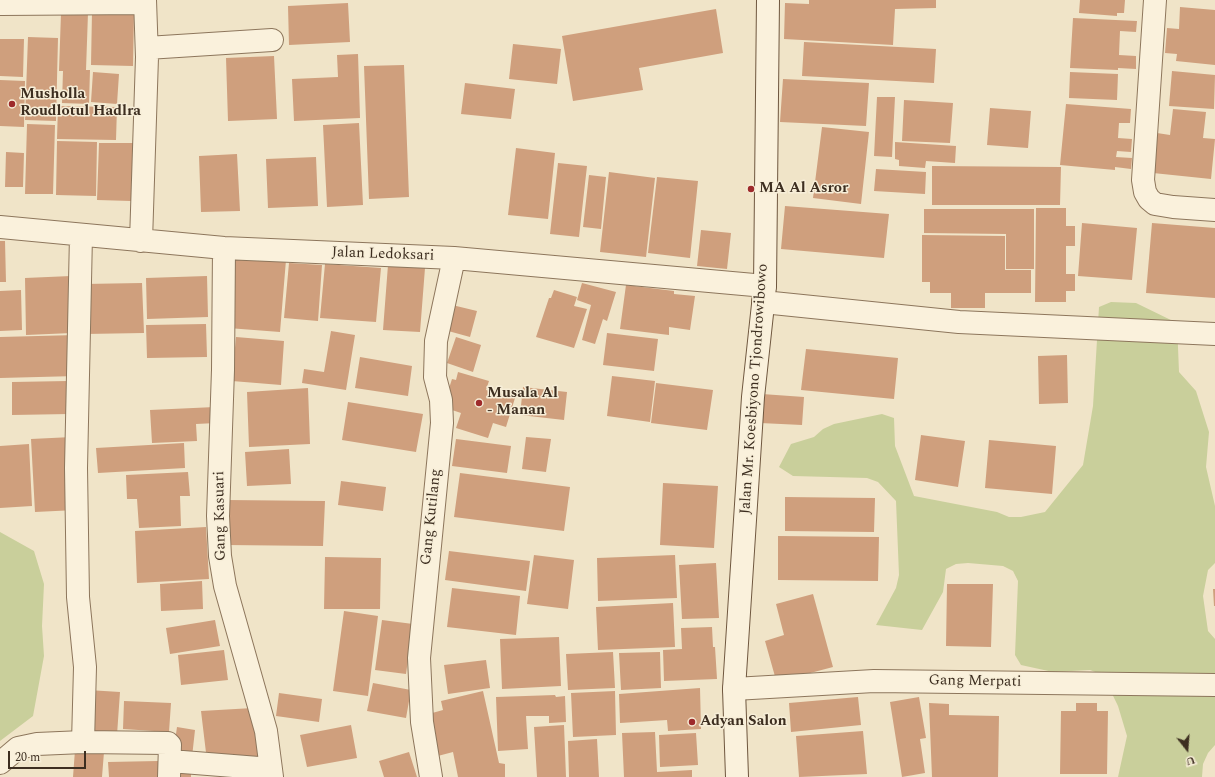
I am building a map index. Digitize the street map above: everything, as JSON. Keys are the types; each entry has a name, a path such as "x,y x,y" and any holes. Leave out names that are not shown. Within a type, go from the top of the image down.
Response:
{"street":[{"name":"Jalan Mr. Koesbiyono Tjondrowibowo","path":"736,777 734,689 753,397 764,294 768,0"},
{"path":"1155,0 1143,180 1145,192 1149,199 1156,204 1173,207 1215,210"},
{"path":"0,4 145,2 147,48 141,242"},
{"path":"147,48 272,40"},
{"name":"Jalan Ledoksari","path":"0,227 141,242 224,248 454,258 764,294 958,322 1215,334"},
{"path":"81,235 76,468 78,597 85,668 83,742"},
{"name":"Gang Kasuari","path":"224,248 223,370 218,516 220,556 225,586 266,731 272,773"},
{"name":"Gang Kutilang","path":"431,777 422,722 419,658 442,423 441,400 435,376 436,341 454,258"},
{"name":"Gang Merpati","path":"734,689 874,681 1215,686"},
{"path":"0,762 18,748 37,744 83,742 165,742 170,745 170,769 272,773"}],"green space":[{"path":"1111,302 1136,303 1177,323 1179,372 1196,391 1209,432 1206,467 1215,506 1215,563 1208,570 1203,596 1208,631 1215,639 1215,745 1208,753 1203,764 1202,777 1118,777 1127,736 1118,706 1103,675 1090,670 1053,672 1021,665 1015,655 1018,581 1013,571 1003,566 968,563 956,564 946,569 943,592 922,630 876,625 896,588 899,575 896,501 878,482 867,478 793,476 779,467 791,444 814,437 823,429 834,424 882,414 894,418 895,446 914,496 997,512 1009,517 1021,517 1045,512 1083,465 1093,406 1099,307"},
{"path":"0,532 34,551 44,584 42,626 44,656 33,716 0,741"}],"building":[{"path":"809,0 936,0 936,8 895,9 893,45 784,39 785,3 809,4"},
{"path":"1080,0 1125,0 1124,13 1117,13 1117,16 1079,13"},
{"path":"348,3 350,42 289,45 288,6"},
{"path":"1180,7 1215,10 1215,65 1176,61 1177,54 1165,53 1167,28 1179,29"},
{"path":"716,9 723,53 639,68 643,90 573,101 562,36"},
{"path":"92,12 134,13 133,66 91,65"},
{"path":"61,13 88,13 86,70 90,70 89,104 62,103 63,71 59,71"},
{"path":"1073,18 1137,21 1136,32 1120,31 1119,55 1136,56 1136,69 1118,68 1118,70 1070,68"},
{"path":"28,37 58,38 56,121 25,120"},
{"path":"0,39 24,39 23,77 0,76"},
{"path":"804,42 936,49 934,83 802,76"},
{"path":"513,44 561,49 557,84 509,79"},
{"path":"358,54 360,118 294,121 292,79 338,77 337,55"},
{"path":"274,56 277,119 228,121 226,58"},
{"path":"404,65 409,197 369,199 364,66"},
{"path":"1172,71 1215,75 1214,109 1169,106"},
{"path":"93,72 119,74 117,104 91,102"},
{"path":"1070,72 1118,74 1117,100 1069,98"},
{"path":"783,79 869,83 866,126 780,122"},
{"name":"Musholla Roudlotul Hadlra","path":"0,80 25,81 24,127 0,126"},
{"path":"465,83 515,89 511,119 461,114"},
{"path":"877,97 895,97 892,157 874,156"},
{"path":"904,100 953,103 950,143 902,141"},
{"path":"1066,104 1131,109 1130,123 1119,123 1118,138 1132,139 1131,152 1117,151 1116,157 1132,158 1131,169 1115,167 1115,170 1060,165"},
{"path":"58,106 117,107 116,140 57,139"},
{"path":"990,108 1031,111 1028,148 987,145"},
{"path":"1173,109 1206,112 1203,138 1215,139 1211,179 1153,173 1157,133 1170,135"},
{"path":"359,123 363,205 327,207 323,125"},
{"path":"27,124 55,125 53,194 25,194"},
{"path":"822,127 869,132 861,204 813,198"},
{"path":"57,141 97,142 96,196 56,195"},
{"path":"895,142 956,146 955,163 926,161 925,168 899,166 899,160 895,159"},
{"path":"99,143 133,143 131,201 97,200"},
{"path":"516,148 555,153 548,219 508,215"},
{"path":"6,152 24,153 23,187 5,187"},
{"path":"237,154 240,211 201,212 199,156"},
{"path":"316,157 318,206 268,208 266,159"},
{"path":"558,163 587,166 579,237 550,234"},
{"path":"932,166 1061,167 1060,205 932,205"},
{"path":"876,169 926,172 925,194 874,191"},
{"path":"609,172 655,178 646,257 600,252"},
{"path":"589,175 606,177 601,229 583,227"},
{"path":"657,177 698,181 690,258 648,253"},
{"path":"785,206 889,214 884,258 781,249"},
{"path":"1036,208 1066,208 1066,226 1075,226 1075,246 1066,246 1066,274 1075,274 1075,291 1066,291 1066,302 1035,302"},
{"path":"924,209 1034,209 1034,269 1006,269 1006,234 924,233"},
{"path":"1082,223 1137,228 1132,280 1078,276"},
{"path":"1152,223 1215,228 1215,298 1146,293"},
{"path":"701,230 731,233 727,269 697,266"},
{"path":"922,235 1005,236 1005,270 1031,270 1031,293 985,293 985,308 951,308 951,293 930,293 930,282 922,282"},
{"path":"0,241 5,241 6,282 0,282"},
{"path":"234,256 286,260 280,332 228,328"},
{"path":"289,263 322,265 318,321 284,318"},
{"path":"325,264 381,268 376,322 320,318"},
{"path":"388,265 425,268 420,332 383,330"},
{"path":"71,276 72,333 26,335 25,278"},
{"path":"207,276 208,317 147,319 146,278"},
{"path":"142,283 144,333 85,334 84,284"},
{"path":"582,283 616,292 607,321 603,319 595,344 582,340 591,305 577,300"},
{"path":"626,285 674,291 674,294 695,296 690,330 669,327 669,335 620,329"},
{"path":"21,290 22,330 0,331 0,291"},
{"path":"554,290 577,297 574,306 587,309 574,348 536,337 549,298 551,298"},
{"path":"448,304 477,311 470,337 441,329"},
{"path":"206,324 207,357 147,358 146,325"},
{"path":"331,331 355,335 346,390 302,383 304,369 324,372"},
{"path":"607,333 658,339 654,371 603,365"},
{"path":"76,335 77,376 0,378 0,337"},
{"path":"236,337 284,341 281,385 232,381"},
{"path":"456,337 481,345 473,372 447,363"},
{"path":"806,349 898,358 894,399 801,390"},
{"path":"1067,355 1068,403 1039,404 1038,356"},
{"path":"360,357 412,366 408,396 355,388"},
{"name":"Musala Al - Manan","path":"458,372 489,381 486,390 515,398 506,427 493,423 488,438 456,428 461,413 443,407 452,379 456,380"},
{"path":"612,376 655,381 650,422 607,416"},
{"path":"68,381 69,414 12,415 12,382"},
{"path":"656,383 713,390 707,430 651,423"},
{"path":"523,387 567,392 564,420 520,415"},
{"path":"308,388 310,444 249,447 247,392"},
{"path":"762,394 804,397 802,425 760,423"},
{"path":"348,402 423,414 416,452 342,440"},
{"path":"215,407 216,423 196,424 197,441 152,443 150,410"},
{"path":"921,435 965,441 958,487 915,480"},
{"path":"72,437 76,510 35,512 31,439"},
{"path":"526,437 551,439 546,472 522,469"},
{"path":"456,439 511,446 507,473 452,466"},
{"path":"989,440 1056,446 1052,494 985,488"},
{"path":"184,443 185,468 98,473 96,448"},
{"path":"29,444 32,506 0,508 0,446"},
{"path":"289,449 291,484 247,486 245,452"},
{"path":"188,472 190,496 180,496 181,526 139,528 137,499 127,499 126,475"},
{"path":"460,473 570,487 564,531 454,517"},
{"path":"341,481 386,487 383,511 338,505"},
{"path":"663,483 718,486 714,548 660,545"},
{"path":"785,497 875,498 874,532 785,531"},
{"path":"227,500 325,501 323,546 226,545"},
{"path":"206,527 209,579 137,583 135,531"},
{"path":"778,536 879,537 878,581 778,580"},
{"path":"449,551 530,561 526,591 445,580"},
{"path":"534,555 574,560 568,609 527,604"},
{"path":"675,555 677,598 598,601 597,558"},
{"path":"325,557 381,558 380,609 324,609"},
{"path":"716,563 719,618 682,619 679,565"},
{"path":"202,581 203,609 161,611 160,584"},
{"path":"947,584 993,584 991,647 946,646"},
{"path":"452,588 520,596 516,635 447,627"},
{"path":"1213,589 1215,589 1215,606 1214,606"},
{"path":"813,594 833,667 795,677 795,674 776,680 765,641 784,635 776,604"},
{"path":"673,603 675,647 598,650 596,607"},
{"path":"344,611 378,616 368,696 333,691"},
{"path":"215,620 220,646 170,654 166,628"},
{"path":"382,620 413,624 406,674 375,670"},
{"path":"712,627 717,679 664,681 663,650 682,649 681,628"},
{"path":"559,637 561,686 502,689 500,639"},
{"path":"224,650 228,680 181,685 178,655"},
{"path":"613,652 615,688 568,690 566,654"},
{"path":"660,652 661,688 621,690 619,653"},
{"path":"486,660 490,688 448,694 444,665"},
{"path":"373,683 411,690 406,718 367,711"},
{"path":"700,688 701,729 668,731 667,720 620,723 619,694"},
{"path":"88,690 120,692 117,735 85,733"},
{"path":"483,691 499,763 505,764 505,777 458,777 453,752 434,757 425,715 443,710 441,701"},
{"path":"615,691 616,735 573,737 571,693"},
{"path":"279,693 322,699 319,722 276,716"},
{"path":"555,695 556,697 565,696 566,722 549,723 549,716 526,716 528,749 498,751 496,697"},
{"path":"858,697 861,725 791,732 789,703"},
{"path":"919,697 926,738 920,739 925,773 902,777 890,702"},
{"path":"124,701 171,703 169,732 123,729"},
{"path":"929,703 949,704 949,715 999,716 998,777 932,777"},
{"path":"1076,703 1097,703 1097,711 1108,711 1107,774 1060,774 1061,711 1076,711"},
{"path":"253,708 258,757 207,761 201,711"},
{"path":"351,725 357,758 307,767 300,735"},
{"path":"564,725 566,777 537,777 534,727"},
{"path":"177,727 195,730 192,757 173,755"},
{"path":"863,731 867,774 799,777 796,736"},
{"path":"655,732 657,772 692,770 692,777 624,777 622,733"},
{"path":"696,733 698,765 660,767 659,735"},
{"path":"597,739 599,777 569,777 568,741"},
{"path":"75,750 104,752 102,777 73,777"},
{"path":"409,752 417,777 384,777 379,761"},
{"path":"158,761 158,777 109,777 108,762"},
{"path":"170,770 191,770 191,777 170,777"}],"place":[{"name":"Musholla Roudlotul Hadlra","path":"12,104"},
{"name":"MA Al Asror","path":"751,189"},
{"name":"Musala Al - Manan","path":"479,403"},
{"name":"Adyan Salon","path":"692,722"}]}
